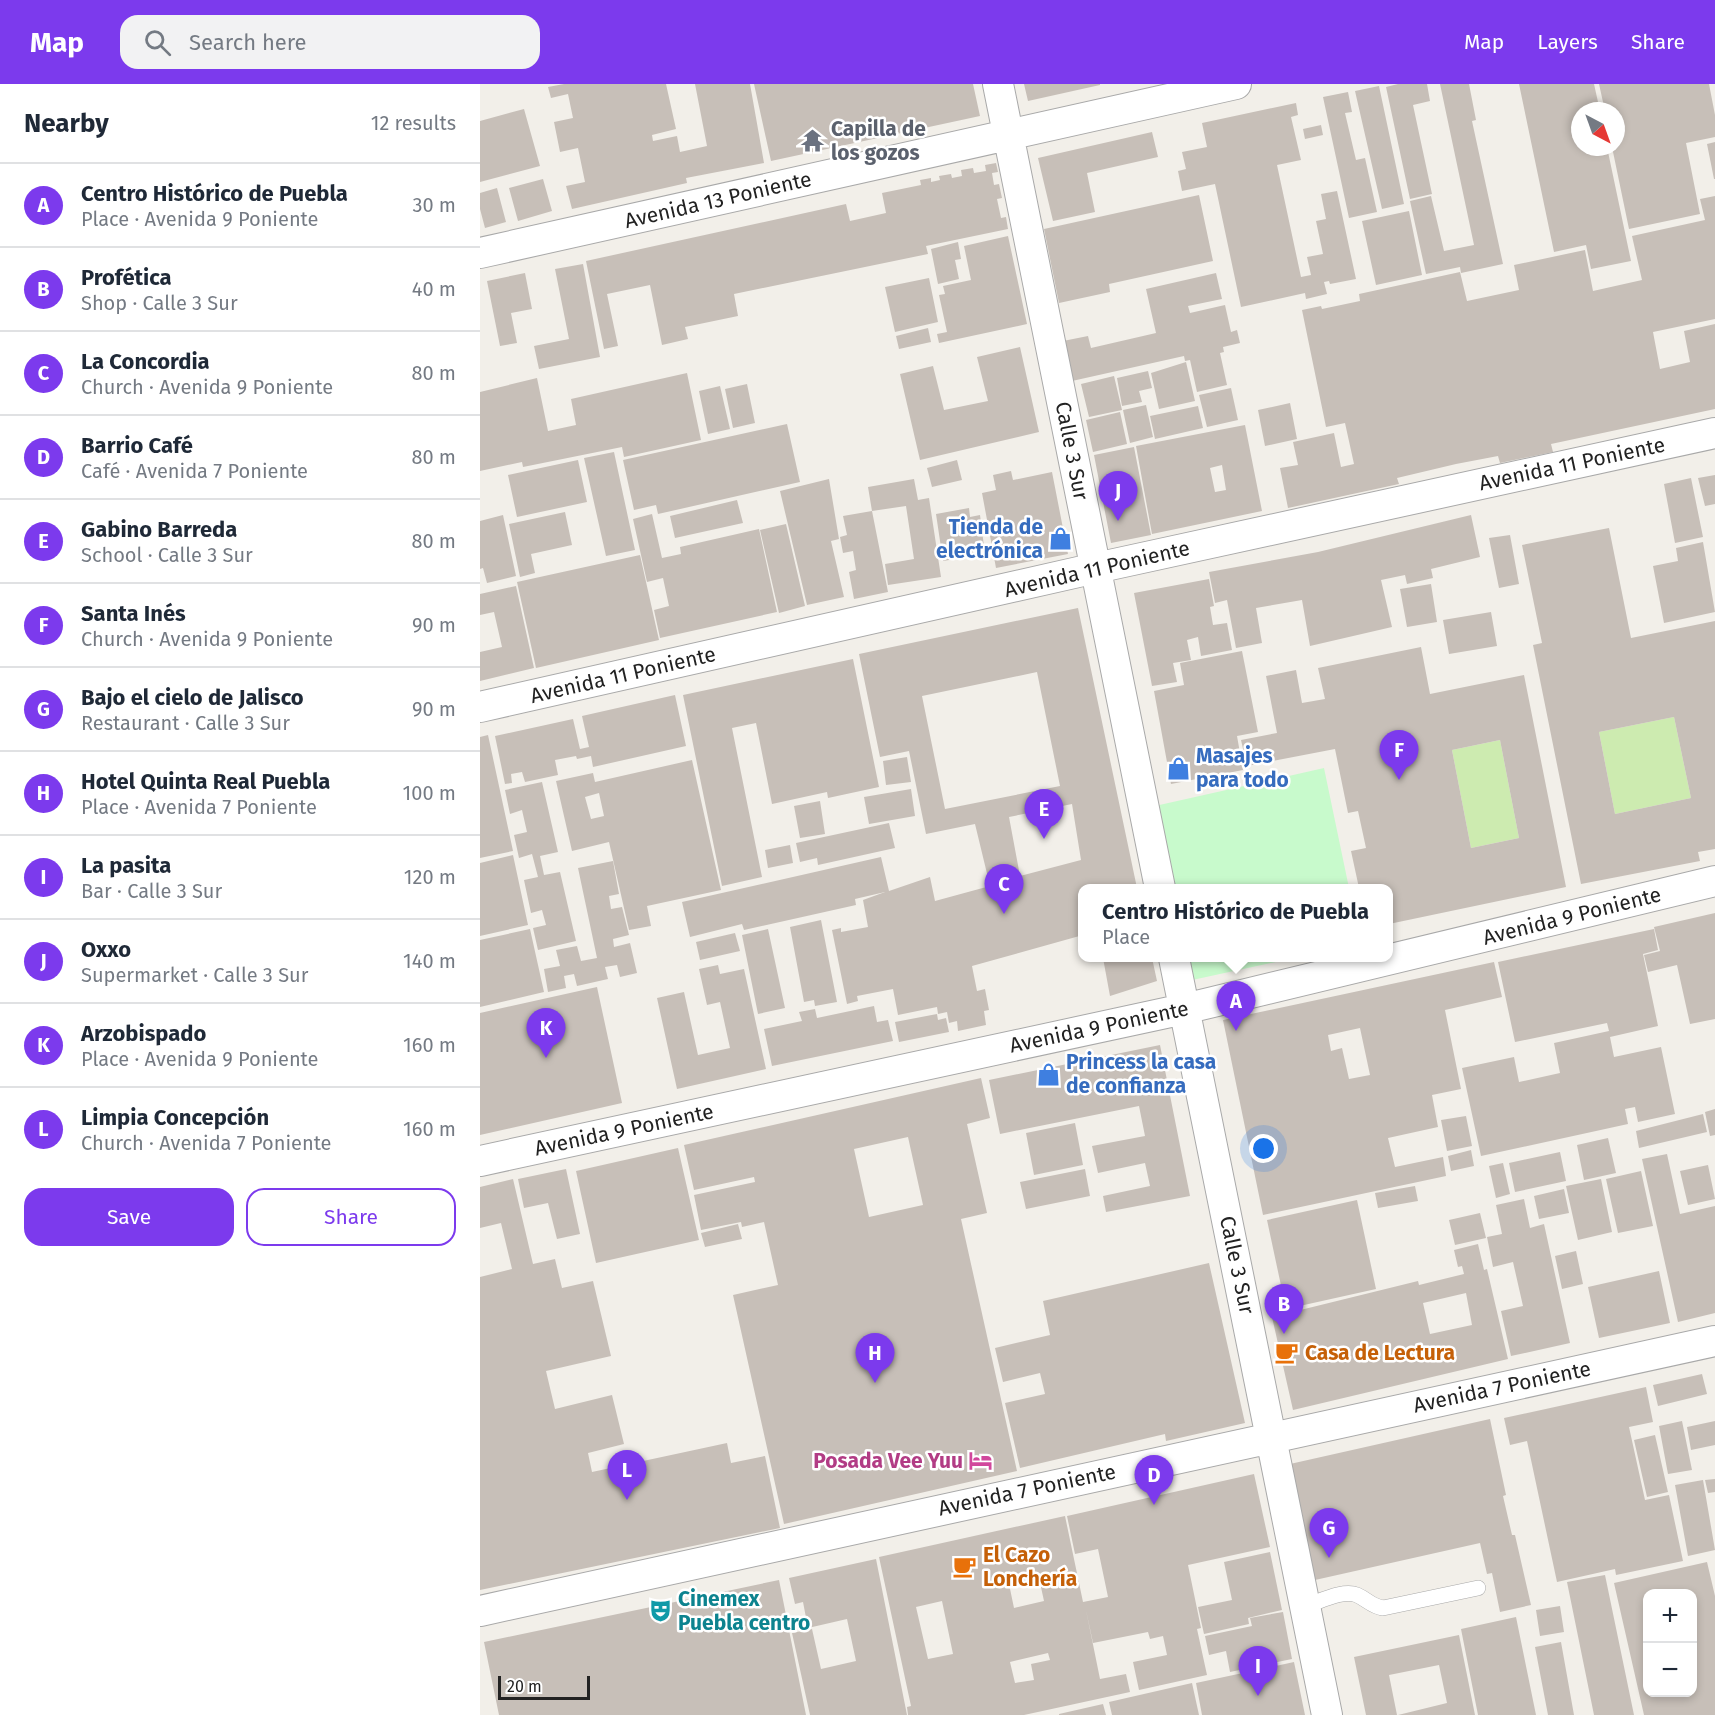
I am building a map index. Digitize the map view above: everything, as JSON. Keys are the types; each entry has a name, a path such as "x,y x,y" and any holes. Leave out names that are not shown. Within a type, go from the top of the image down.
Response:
{"street":[{"name":"Calle 3 Sur","path":"998,84 1159,884"},
{"name":"Avenida 13 Poniente","path":"480,253 1236,84"},
{"name":"Avenida 11 Poniente","path":"480,707 1096,568 1715,433"},
{"name":"Avenida 9 Poniente","path":"1393,959 1715,882"},
{"name":"Calle 3 Sur","path":"1175,962 1327,1715"},
{"name":"Avenida 9 Poniente","path":"480,1161 1184,1009 1381,962"},
{"name":"Avenida 7 Poniente","path":"480,1611 1272,1436 1715,1341"}],"lane":[{"path":"1305,1606 1346,1593 1358,1595 1371,1606 1383,1608 1478,1588"}],"green space":[{"path":"1674,717 1691,798 1615,814 1599,732"},
{"path":"1500,740 1519,838 1471,848 1452,750"},
{"path":"1324,768 1348,884 1162,884 1146,808"},
{"path":"1179,962 1276,962 1183,982"}],"building":[{"path":"564,84 666,84 676,129 652,135 653,141 677,136 680,152 707,146 695,84 750,84 764,163 686,178 687,183 572,209 566,186 585,182 578,148 560,152 554,122 573,118 568,94 551,98 548,87"},
{"path":"754,84 973,84 980,116 771,161"},
{"path":"1024,84 1100,84 1100,85 1028,101"},
{"path":"1398,84 1427,84 1430,101 1413,105 1432,194 1410,199 1386,87"},
{"path":"1440,84 1469,84 1476,120 1472,121 1503,264 1461,273 1460,267 1426,274 1410,201 1431,196 1444,251 1474,245"},
{"path":"1519,84 1594,84 1598,102 1571,102 1571,156 1609,156 1631,261 1591,269 1586,245 1554,252"},
{"path":"1599,84 1709,84 1715,115 1715,137 1686,143 1700,214 1629,229 1614,156 1625,156 1625,102 1603,102"},
{"path":"1379,86 1404,204 1382,209 1355,91"},
{"path":"1348,92 1352,112 1345,113 1356,160 1365,158 1377,212 1349,218 1323,97"},
{"path":"1296,103 1298,115 1291,117 1301,160 1277,165 1301,277 1311,275 1307,257 1323,254 1316,221 1326,219 1321,194 1337,191 1356,279 1330,284 1329,281 1324,282 1327,294 1306,299 1305,293 1241,307 1215,184 1182,191 1178,171 1186,169 1182,152 1207,147 1202,123"},
{"path":"524,109 540,166 480,182 480,121"},
{"path":"1321,125 1323,135 1305,139 1303,129"},
{"path":"1152,132 1158,157 1087,173 1095,212 1053,221 1038,158"},
{"path":"1715,142 1715,179 1714,179 1707,144"},
{"path":"996,163 998,172 992,173 994,185 999,184 1002,198 997,199 1001,218 1006,217 1008,229 926,246 928,254 734,294 738,316 685,327 688,339 662,345 650,285 607,294 618,346 604,349 586,261 846,204 850,221 886,213 882,193 921,185 920,180 931,178 931,182 940,180 939,176 951,174 952,178 962,176 961,170 973,168 974,173 986,171 985,165"},
{"path":"543,179 552,211 518,221 509,188"},
{"path":"497,188 506,222 485,228 480,209 480,193"},
{"path":"1199,195 1213,261 1109,284 1110,292 1059,303 1044,229"},
{"path":"1715,196 1715,319 1653,332 1660,369 1690,362 1684,331 1715,324 1715,409 1551,444 1553,452 1500,463 1498,456 1456,464 1397,478 1399,484 1288,508 1280,468 1298,465 1293,442 1334,433 1341,467 1354,464 1345,423 1326,427 1302,310 1321,306 1322,309 1360,301 1359,294 1460,272 1467,301 1519,290 1514,265 1585,250 1593,291 1642,280 1632,236 1705,220 1700,199"},
{"path":"1409,211 1422,275 1376,285 1362,221"},
{"path":"1008,236 1027,324 939,343 937,334 947,332 939,295 945,294 943,286 971,280 964,246"},
{"path":"958,242 961,259 955,260 959,279 938,284 931,249"},
{"path":"583,264 600,357 539,369 534,346 569,339 555,269"},
{"path":"525,273 532,309 511,313 517,343 500,346 487,281"},
{"path":"1216,273 1222,299 1188,306 1190,313 1225,305 1231,332 1237,330 1240,343 1223,347 1224,352 1220,353 1227,385 1197,392 1190,360 1185,361 1184,356 1072,381 1063,341 1088,336 1091,348 1156,333 1146,289"},
{"path":"929,278 938,322 895,332 885,287"},
{"path":"928,328 931,342 899,349 896,336"},
{"path":"1020,347 1039,432 920,460 900,374 933,366 944,410 988,401 977,357"},
{"path":"1186,362 1195,401 1159,409 1151,373"},
{"path":"1148,371 1152,388 1139,391 1142,402 1122,406 1117,378"},
{"path":"687,373 701,440 624,457 622,447 523,467 522,462 480,471 480,392 537,378 548,431 576,425 571,399"},
{"path":"1114,376 1122,410 1089,417 1081,384"},
{"path":"747,384 755,423 733,428 725,389"},
{"path":"720,386 730,429 708,434 699,391"},
{"path":"1231,388 1238,420 1207,427 1199,395"},
{"path":"1290,403 1297,439 1265,446 1258,410"},
{"path":"1146,405 1153,437 1130,443 1123,410"},
{"path":"1198,406 1203,428 1155,439 1150,416"},
{"path":"1120,412 1127,444 1093,452 1086,420"},
{"path":"787,424 800,482 658,514 656,505 634,510 623,460"},
{"path":"1245,425 1262,511 1152,534 1136,446","holes":["1222,465 1226,490 1215,492 1210,468"]},
{"path":"1134,447 1151,535 1111,543 1094,455"},
{"path":"614,452 635,550 606,556 584,458"},
{"path":"578,460 587,502 517,517 508,475"},
{"path":"957,460 962,480 932,487 927,468"},
{"path":"1011,471 1013,480 1052,472 1068,554 996,568 982,493 996,490 993,475"},
{"path":"1715,475 1715,504 1705,506 1698,478"},
{"path":"1691,478 1703,537 1675,543 1664,484"},
{"path":"829,479 839,539 831,541 844,597 807,605 780,491"},
{"path":"914,479 918,500 929,498 941,577 888,585 885,564 914,559 906,506 872,511 868,487"},
{"path":"737,500 743,523 675,538 670,516"},
{"path":"969,508 970,517 980,515 985,554 943,561 936,514"},
{"path":"872,511 888,592 854,599 849,572 856,570 853,551 843,553 840,537 847,535 843,516"},
{"path":"565,512 572,545 531,554 535,573 520,577 509,524"},
{"path":"652,514 662,558 681,554 680,547 759,529 777,612 660,638 654,610 669,606 663,578 647,582 633,519"},
{"path":"503,515 516,576 487,583 483,568 480,569 480,521"},
{"path":"1471,515 1480,557 1431,569 1433,578 1407,584 1405,575 1381,580 1392,627 1310,646 1302,600 1256,608 1262,643 1236,648 1227,600 1215,603 1209,572 1318,552"},
{"path":"786,524 805,606 779,613 760,530"},
{"path":"1609,528 1631,638 1715,621 1715,849 1698,852 1700,861 1581,884 1533,645 1542,643 1522,545","holes":["1674,717 1691,798 1615,814 1599,732"]},
{"path":"1510,535 1519,584 1499,588 1489,538"},
{"path":"1703,542 1715,612 1664,623 1653,566 1678,561 1676,548"},
{"path":"640,555 659,640 536,668 517,582"},
{"path":"1209,579 1214,606 1210,607 1213,625 1227,623 1232,650 1201,656 1198,637 1187,640 1191,660 1173,663 1177,682 1152,686 1134,593"},
{"path":"1431,584 1437,622 1407,627 1400,589"},
{"path":"516,586 534,668 480,681 480,652 502,647 494,612 480,615 480,594"},
{"path":"1078,608 1136,884 1078,884 1078,936 972,966 977,991 985,989 989,1010 984,1011 986,1025 958,1031 957,1021 949,1023 947,1012 938,1014 937,1007 898,1015 893,989 857,996 858,1001 847,1004 832,930 841,928 841,932 868,927 863,900 885,892 855,899 856,905 744,930 742,924 690,937 682,902 881,857 889,891 930,877 935,901 990,886 975,824 926,834 909,751 880,757 859,654","holes":["1037,672 1060,786 945,809 922,696","1072,804 1081,860 1020,876 1009,817"]},
{"path":"1491,612 1497,646 1449,654 1443,620"},
{"path":"1421,647 1430,694 1524,675 1566,887 1393,923 1393,884 1358,884 1351,851 1366,848 1358,811 1348,813 1335,749 1247,766 1241,740 1277,733 1266,676 1296,670 1302,703 1325,699 1318,668","holes":["1500,740 1519,838 1471,848 1452,750"]},
{"path":"1242,651 1258,732 1237,736 1243,770 1171,784 1154,691 1184,685 1180,663"},
{"path":"853,659 879,787 828,798 827,792 772,804 756,723 732,728 762,877 722,886 683,695"},
{"path":"675,695 686,746 593,767 591,756 555,760 558,775 525,782 522,772 511,774 512,783 505,784 495,736 573,719 580,749 589,747 582,716"},
{"path":"488,735 513,851 480,858 480,737"},
{"path":"907,757 911,782 886,785 883,761"},
{"path":"692,760 721,890 647,906 651,926 629,930 609,842 572,851 556,781 593,773 595,782","holes":["599,793 604,816 591,819 585,797"]},
{"path":"542,782 558,852 540,856 544,875 560,872 576,941 538,950 533,928 546,925 542,910 531,913 524,880 538,877 532,854 519,858 514,835 527,832 522,810 510,814 505,790"},
{"path":"911,789 915,816 869,824 864,797"},
{"path":"820,801 825,834 800,838 794,806"},
{"path":"889,823 895,848 818,865 817,858 800,862 796,843"},
{"path":"790,845 793,863 768,868 765,850"},
{"path":"513,855 528,925 480,936 480,863"},
{"path":"613,861 619,894 609,896 611,909 622,907 629,935 613,939 614,947 630,943 637,973 620,977 617,965 605,967 608,979 577,986 574,974 564,976 566,988 548,992 544,969 560,966 556,950 577,946 581,961 597,958 578,868"},
{"path":"1715,913 1715,1019 1690,1024 1677,965 1648,972 1644,955 1660,951 1654,927"},
{"path":"821,920 837,1002 815,1006 814,1000 804,1002 790,927"},
{"path":"530,929 544,992 480,1007 480,940"},
{"path":"768,929 785,1008 758,1014 742,935"},
{"path":"1654,929 1658,950 1643,954 1658,1026 1610,1037 1614,1057 1661,1047 1675,1114 1638,1122 1635,1107 1625,1109 1628,1124 1481,1156 1462,1068 1514,1057 1519,1082 1560,1073 1554,1043 1609,1031 1607,1023 1515,1042 1498,962"},
{"path":"735,933 740,951 700,960 696,942"},
{"path":"1104,962 1153,962 1157,981 1110,996"},
{"path":"1494,962 1502,997 1445,1010 1461,1089 1432,1095 1438,1127 1388,1138 1395,1167 1443,1157 1446,1176 1263,1215 1223,1020","holes":["1360,1028 1370,1075 1349,1079 1342,1048 1331,1051 1328,1035"]},
{"path":"718,965 720,974 744,969 766,1069 677,1089 657,998 684,992 698,1055 730,1048 720,1002 707,1005 699,969"},
{"path":"597,987 622,1103 480,1135 480,1013"},
{"path":"874,1006 877,1022 888,1020 893,1041 772,1066 764,1029 802,1021 799,1012 815,1009 817,1018"},
{"path":"937,1014 938,1020 946,1018 949,1032 899,1042 895,1022"},
{"path":"1160,1045 1190,1196 1106,1212 1103,1196 1150,1186 1145,1163 1098,1173 1092,1146 1145,1136 1139,1106 1000,1134 989,1080"},
{"path":"981,1078 990,1118 967,1124 987,1213 961,1219 1017,1471 784,1524 733,1295 778,1285 764,1222 742,1227 741,1222 701,1230 694,1195 755,1182 754,1177 694,1190 684,1145","holes":["908,1137 923,1205 869,1217 854,1149"]},
{"path":"1715,1109 1715,1135 1710,1136 1705,1112"},
{"path":"1703,1114 1707,1132 1639,1148 1636,1131"},
{"path":"1466,1116 1472,1146 1447,1151 1441,1120"},
{"path":"1075,1123 1083,1165 1034,1175 1026,1133"},
{"path":"1608,1138 1616,1173 1584,1180 1577,1145"},
{"path":"678,1148 699,1240 596,1263 576,1171"},
{"path":"1471,1150 1474,1166 1451,1171 1448,1156"},
{"path":"1560,1152 1566,1181 1515,1192 1509,1163"},
{"path":"1667,1154 1680,1214 1715,1206 1715,1313 1678,1322 1642,1159"},
{"path":"1503,1163 1510,1194 1496,1198 1489,1166"},
{"path":"1708,1165 1715,1199 1688,1205 1680,1171"},
{"path":"566,1169 580,1234 557,1239 548,1203 524,1208 518,1179"},
{"path":"1085,1169 1090,1196 1026,1209 1020,1182"},
{"path":"1641,1171 1653,1226 1618,1233 1606,1179"},
{"path":"513,1179 533,1264 555,1259 562,1288 593,1281 611,1356 546,1371 555,1409 612,1395 624,1444 588,1453 592,1472 727,1443 731,1463 765,1456 780,1528 480,1590 480,1277 512,1269 501,1223 480,1228 480,1187"},
{"path":"1601,1179 1612,1232 1578,1240 1566,1186"},
{"path":"1415,1186 1418,1201 1378,1208 1375,1193"},
{"path":"1564,1189 1569,1213 1539,1219 1534,1196"},
{"path":"1524,1199 1530,1228 1544,1224 1570,1343 1511,1356 1501,1311 1523,1306 1513,1262 1493,1267 1487,1237 1502,1234 1496,1205"},
{"path":"1357,1200 1376,1289 1286,1309 1267,1220"},
{"path":"1480,1213 1486,1238 1455,1245 1449,1220"},
{"path":"738,1224 742,1239 705,1247 701,1233"},
{"path":"1478,1244 1484,1270 1487,1269 1508,1359 1293,1410 1272,1317 1418,1281 1419,1285 1464,1274 1462,1266 1458,1267 1454,1250","holes":["1466,1293 1472,1325 1430,1334 1423,1303"]},
{"path":"1576,1251 1583,1284 1562,1289 1555,1256"},
{"path":"1209,1263 1245,1423 1166,1441 1165,1434 1020,1468 1005,1403 1045,1394 1040,1373 1003,1382 995,1348 1050,1335 1043,1301"},
{"path":"1659,1271 1670,1323 1599,1338 1588,1287"},
{"path":"1702,1374 1707,1394 1658,1406 1653,1385"},
{"path":"1646,1387 1653,1422 1629,1427 1645,1500 1669,1495 1683,1561 1616,1575 1615,1569 1557,1582 1527,1441 1510,1445 1504,1418"},
{"path":"1490,1419 1506,1495 1503,1496 1512,1535 1515,1535 1531,1605 1500,1612 1492,1573 1487,1574 1480,1543 1315,1580 1290,1464"},
{"path":"1682,1421 1692,1470 1668,1474 1659,1426"},
{"path":"1715,1421 1715,1445 1691,1450 1687,1427"},
{"path":"1655,1435 1668,1492 1647,1497 1634,1440"},
{"path":"1254,1474 1270,1547 1188,1565 1201,1628 1197,1629 1207,1675 1139,1690 1133,1662 1167,1655 1163,1636 1150,1639 1148,1632 1093,1643 1086,1610 1100,1679 1126,1674 1130,1692 1024,1715 908,1715 907,1707 911,1706 879,1557 1065,1516 1083,1602 1108,1597 1098,1549 1075,1554 1067,1516","holes":["1039,1578 1044,1601 1014,1608 1009,1584","942,1601 953,1654 928,1659 916,1607","1048,1653 1050,1660 1031,1664 1034,1680 1015,1683 1010,1662"]},
{"path":"1715,1479 1715,1492 1708,1493 1705,1480"},
{"path":"1703,1480 1715,1550 1688,1556 1675,1485"},
{"path":"1270,1552 1282,1610 1248,1618 1249,1624 1204,1634 1198,1607 1232,1600 1224,1562"},
{"path":"876,1559 907,1715 810,1715 792,1633 812,1629 821,1669 856,1661 847,1619 808,1628 803,1602 795,1604 789,1578"},
{"path":"1707,1562 1715,1596 1715,1715 1644,1715 1614,1583"},
{"path":"1605,1575 1634,1715 1594,1715 1567,1582"},
{"path":"779,1580 806,1715 499,1715 484,1642"},
{"path":"1560,1606 1564,1632 1540,1636 1536,1610"},
{"path":"1283,1612 1292,1659 1230,1672 1226,1651 1209,1655 1205,1636 1252,1626 1250,1618"},
{"path":"1516,1617 1536,1715 1478,1715 1461,1629"},
{"path":"1459,1635 1475,1715 1398,1715 1447,1703 1439,1665 1389,1675 1397,1715 1366,1715 1354,1657"},
{"path":"1561,1642 1574,1715 1548,1715 1535,1647"},
{"path":"1294,1662 1305,1715 1202,1715 1196,1683"},
{"path":"1192,1683 1199,1715 1112,1715 1109,1702"},
{"path":"1103,1704 1106,1715 1059,1715 1059,1714"}],"place":[{"name":"Capilla de los gozos","path":"813,141"},
{"name":"Oxxo","path":"1118,521"},
{"name":"Tienda de electrónica","path":"1061,539"},
{"name":"Masajes para todo","path":"1178,768"},
{"name":"Santa Inés","path":"1399,780"},
{"name":"Gabino Barreda","path":"1044,839"},
{"name":"La Concordia","path":"1004,914"},
{"name":"Centro Histórico de Puebla","path":"1236,1031"},
{"name":"Arzobispado","path":"546,1058"},
{"name":"Princess la casa de confianza","path":"1048,1074"},
{"name":"Profética","path":"1284,1334"},
{"name":"Casa de Lectura","path":"1287,1353"},
{"name":"Hotel Quinta Real Puebla","path":"875,1383"},
{"name":"Posada Vee Yuu","path":"981,1461"},
{"name":"Limpia Concepción","path":"627,1500"},
{"name":"Barrio Café","path":"1154,1505"},
{"name":"Bajo el cielo de Jalisco","path":"1329,1558"},
{"name":"El Cazo Lonchería","path":"965,1567"},
{"name":"Cinemex Puebla centro","path":"660,1611"},
{"name":"La pasita","path":"1258,1696"}]}
